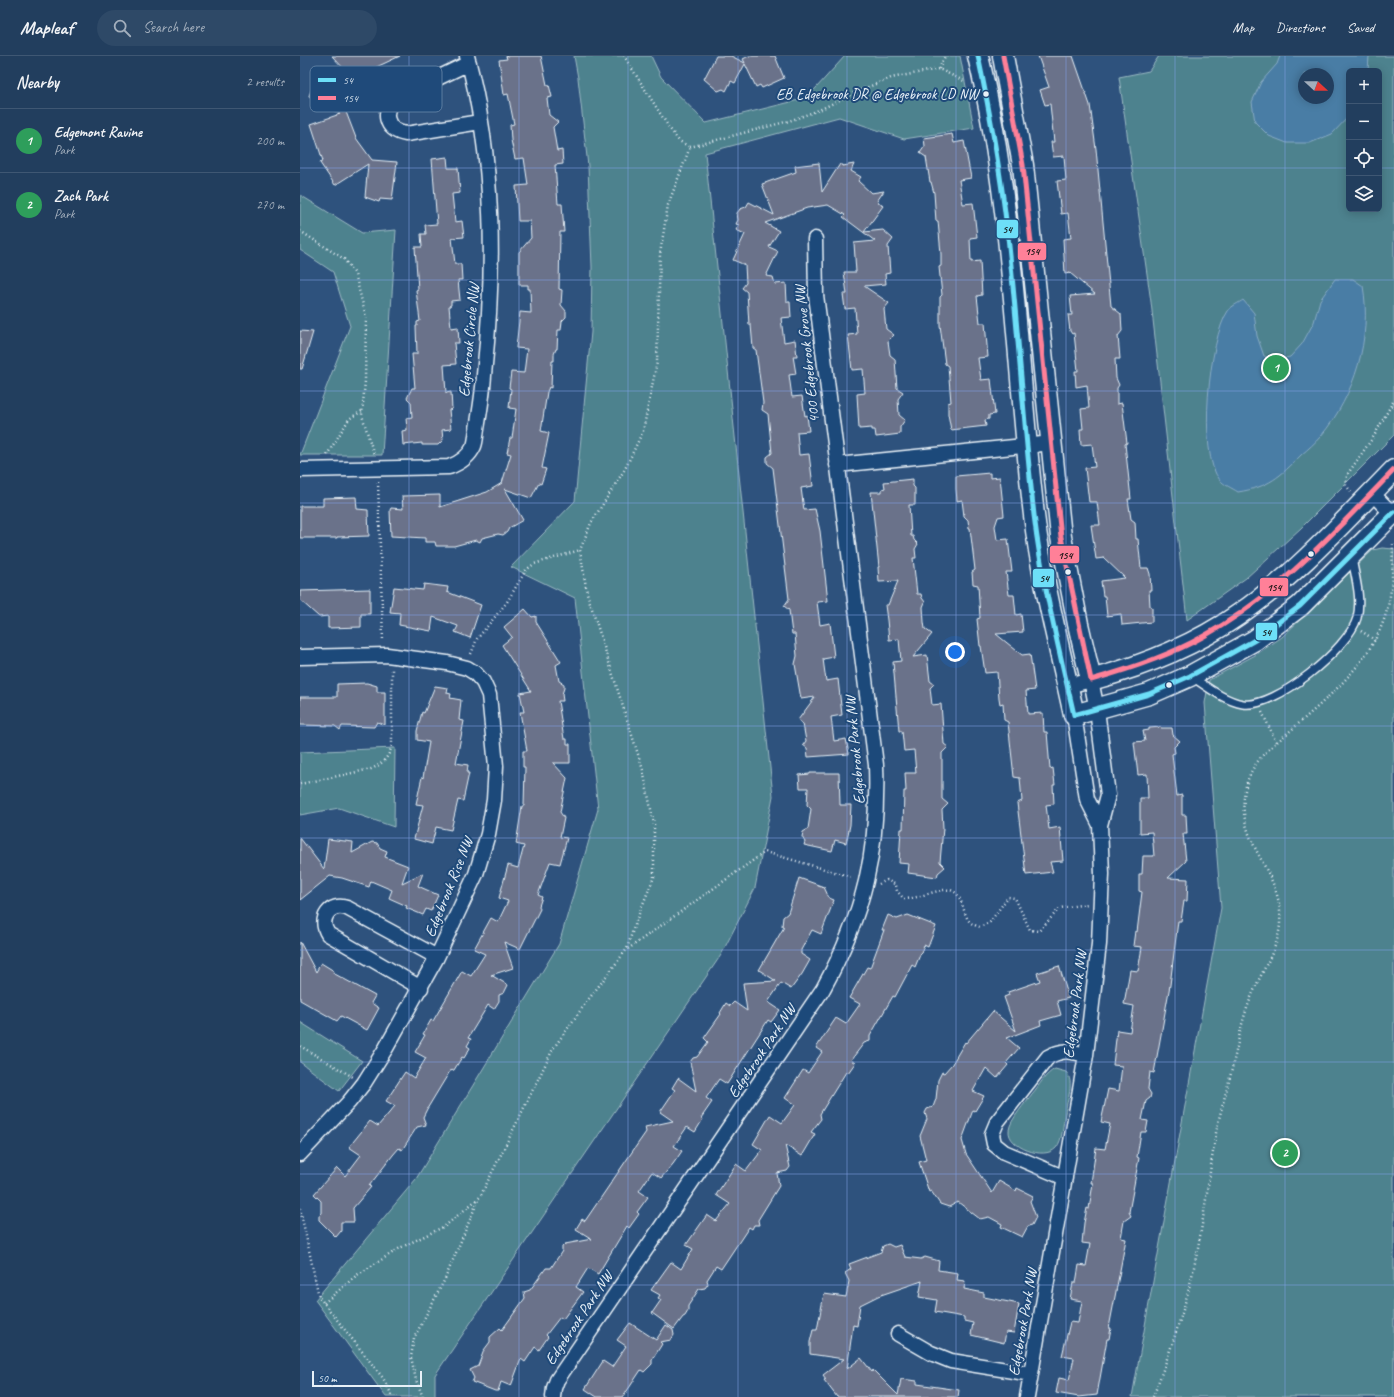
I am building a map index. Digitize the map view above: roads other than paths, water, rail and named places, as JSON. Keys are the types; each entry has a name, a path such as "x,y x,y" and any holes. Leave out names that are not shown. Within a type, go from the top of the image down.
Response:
{"street":[{"path":"978,56 984,80 1003,198 1034,516 1043,573 1074,715"},
{"path":"1003,56 1023,165 1061,537 1078,624 1095,696"},
{"path":"442,74 468,60"},
{"name":"Edgebrook Circle NW","path":"300,470 449,467 460,463 468,455 474,445 482,395 492,289 488,182 480,122 468,60"},
{"path":"387,112 386,116 390,127 395,131 406,134 480,122"},
{"name":"400 Edgebrook Grove NW","path":"815,239 816,295 837,465"},
{"path":"837,465 1052,444"},
{"name":"Edgebrook Park NW","path":"553,1397 557,1380 823,989 847,942 859,910 873,882 878,805 876,765 837,465"},
{"path":"1074,715 1095,696 1135,667 1170,653 1208,634 1238,615 1266,594 1313,551 1362,494 1392,476"},
{"path":"1068,686 1095,696 1149,694 1190,676 1255,640 1300,606 1393,514 1362,494"},
{"name":"Edgebrook Rise NW","path":"300,657 387,655 447,663 467,668 475,673 484,682 489,695 496,766 494,800 488,834 476,874 437,957 421,988 364,1083 349,1102 300,1154"},
{"name":"Edgebrook Park NW","path":"1027,1397 1086,1055 1099,944 1102,874 1100,826 1108,795 1095,696"},
{"name":"Edgebrook Park NW","path":"1074,715 1087,799 1100,826"},
{"path":"421,988 328,934 324,924 326,914 333,908 342,906 437,957"},
{"path":"1065,1178 1004,1152 994,1144 992,1134 997,1122 1048,1057 1058,1051 1071,1051 1086,1055"},
{"path":"898,1334 930,1353 951,1361 1031,1374"}],"lane":[{"path":"1190,676 1230,700 1244,704 1266,701 1291,689 1323,662 1345,640 1353,626 1356,618 1358,598 1351,554"}],"water":[{"path":"1280,56 1369,56 1368,68 1346,68 1346,119 1332,134 1310,143 1287,143 1269,136 1255,122 1252,102 1261,82 1277,64"},
{"path":"1335,279 1353,279 1363,286 1365,326 1363,346 1352,384 1333,420 1314,444 1273,480 1258,487 1238,492 1220,480 1213,467 1209,447 1207,423 1208,396 1211,370 1221,325 1229,309 1243,300 1254,313 1257,336 1264,356 1276,360 1290,357 1302,344 1314,322 1320,300"}],"place":[{"name":"EB Edgebrook DR @ Edgebrook LD NW","path":"986,94"},
{"name":"Edgemont Ravine","path":"1276,368"},
{"name":"Zach Park","path":"1285,1153"}]}
